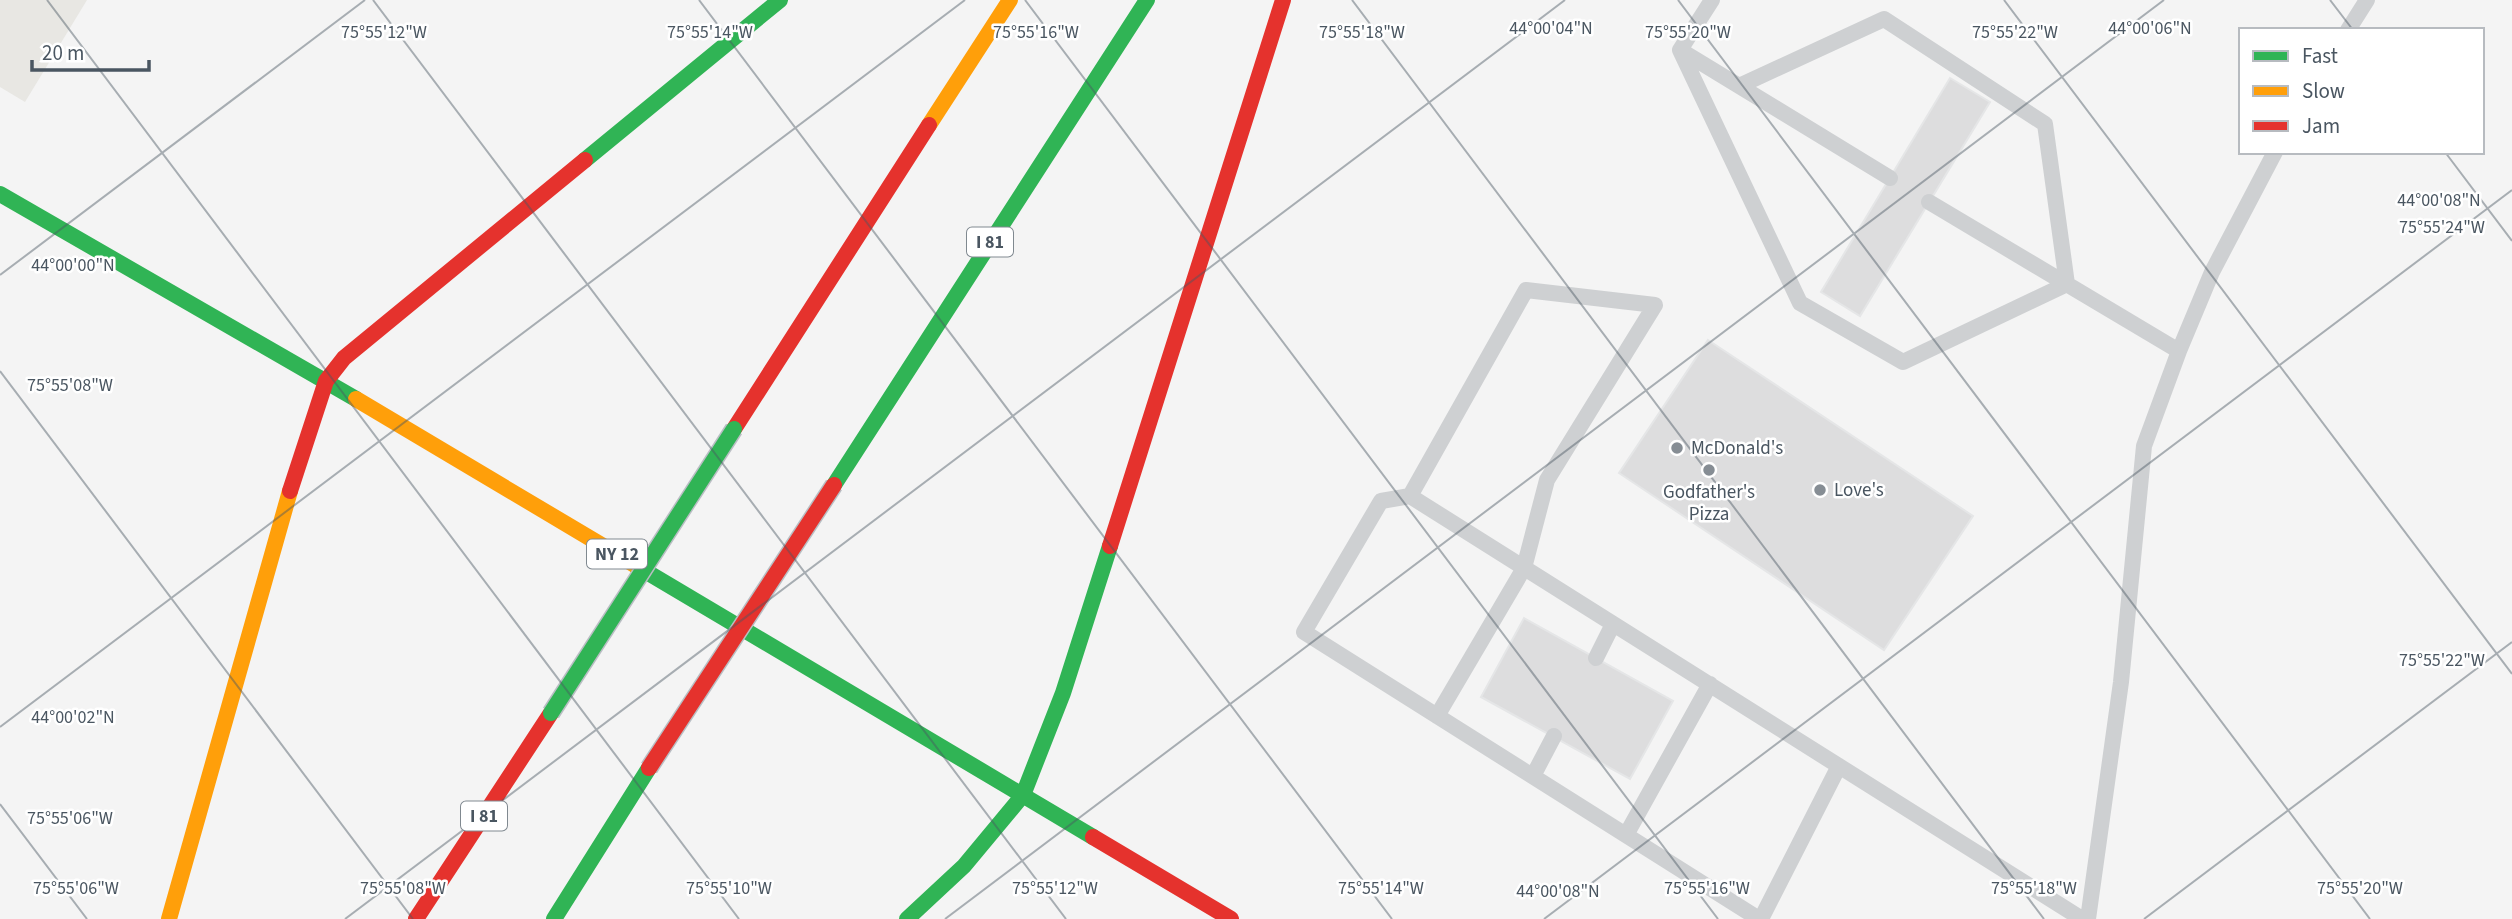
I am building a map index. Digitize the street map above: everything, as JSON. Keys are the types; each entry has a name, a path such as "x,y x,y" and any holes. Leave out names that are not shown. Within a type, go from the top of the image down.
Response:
{"main road":[{"path":"169,919 293,480 326,381 344,358 780,0"},
{"name":"I 81","path":"416,919 1010,0"},
{"name":"I 81","path":"554,919 1147,0"},
{"path":"907,919 964,866 1023,794 1063,693 1283,0"},
{"name":"NY 12","path":"0,194 326,381 1231,919"}],"lane":[{"path":"1680,50 1712,0"},
{"path":"2349,28 2367,0"},
{"path":"1739,86 1884,19 2045,124 2067,284"},
{"path":"1680,50 1890,178"},
{"path":"1680,50 1800,303 1903,362 2067,284"},
{"path":"2088,919 2121,682 2144,446 2211,272 2274,154"},
{"path":"1929,202 2179,351"},
{"path":"1410,496 1526,290 1655,304 1547,480 1524,568 1437,716"},
{"path":"1839,766 1760,919 1304,632 1381,501 1410,496 1710,684 2082,919"},
{"path":"1596,658 1613,624"},
{"path":"1626,835 1710,684"},
{"path":"1533,776 1554,736"}],"shaded area":[{"path":"0,0 87,0 25,102 0,87"}],"building":[{"path":"1950,78 1990,102 1860,316 1821,292"},
{"path":"1708,340 1973,516 1884,650 1619,473"},
{"path":"1524,618 1673,701 1630,779 1481,697"}],"traffic: fast":[{"path":"585,160 780,0"},
{"path":"834,485 1147,0"},
{"path":"0,194 356,399"},
{"path":"551,713 734,429"},
{"path":"907,919 964,866 1023,795 1063,693 1110,546"},
{"path":"635,565 1093,837"},
{"path":"554,919 649,768"}],"traffic: slow":[{"path":"929,125 1010,0"},
{"path":"356,399 635,565"},
{"path":"169,919 290,491"}],"traffic: jam":[{"path":"1110,546 1283,0"},
{"path":"734,429 929,125"},
{"path":"290,491 326,381 344,358 585,160"},
{"path":"649,768 834,485"},
{"path":"416,919 551,713"},
{"path":"1093,837 1231,919"}],"place":[{"name":"McDonald's","path":"1677,448"},
{"name":"Godfather's Pizza","path":"1709,470"},
{"name":"Love's","path":"1820,490"}]}
